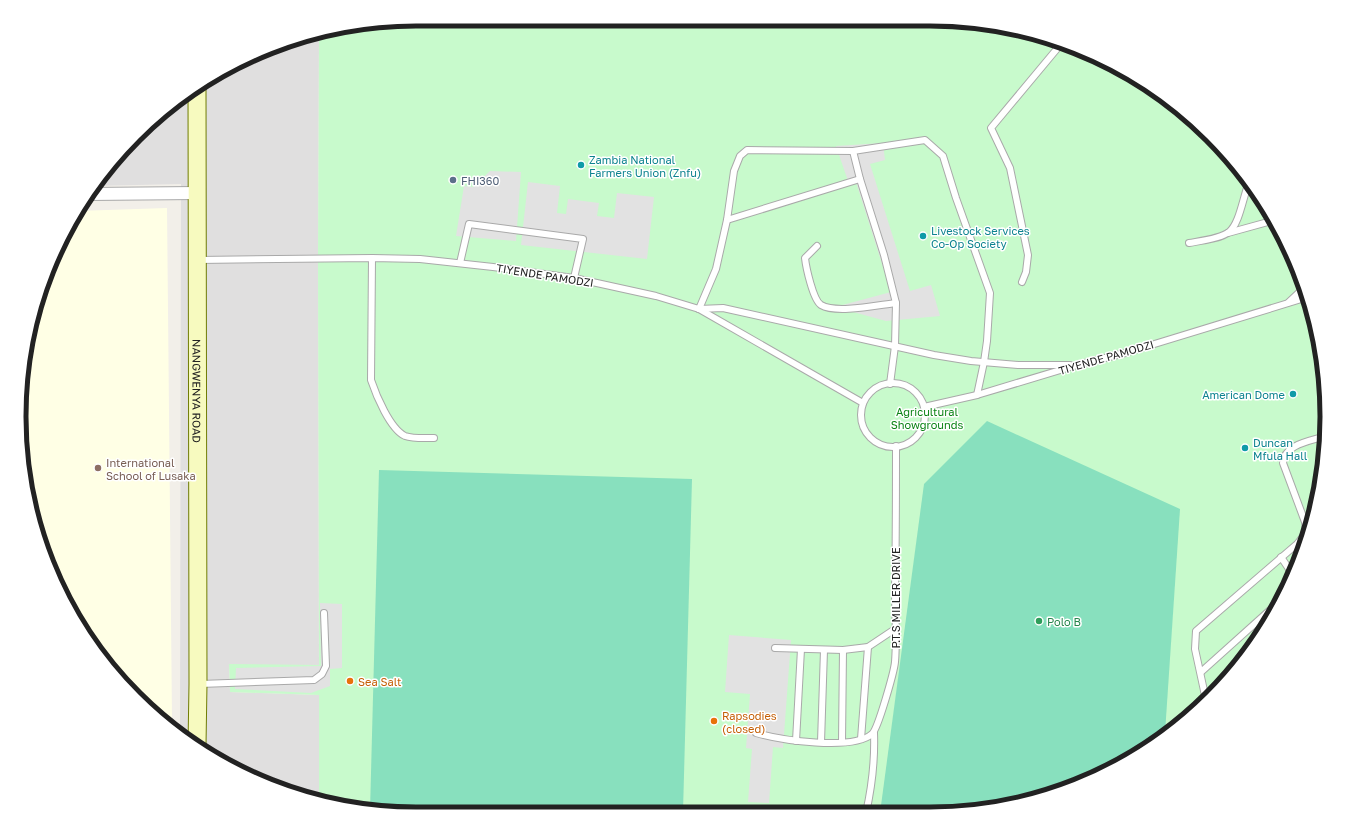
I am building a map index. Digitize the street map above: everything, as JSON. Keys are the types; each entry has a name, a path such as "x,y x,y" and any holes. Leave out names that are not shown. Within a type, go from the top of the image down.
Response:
{"main road":[{"name":"NANGWENYA ROAD","path":"195,738 198,684 197,94"}],"street":[{"path":"96,194 197,193"}],"lane":[{"path":"1022,282 1026,272 1028,255 1010,168 991,128 1058,48"},
{"path":"977,395 984,362 990,293 956,198 943,156 925,140 853,151 748,150 740,156 734,171 727,220 716,269 700,309 723,308 934,355 984,362 1018,365 1077,365"},
{"path":"853,151 860,179 884,255 896,303 890,384"},
{"path":"727,220 860,179"},
{"path":"1228,233 1236,221 1247,190"},
{"path":"1189,243 1268,222"},
{"path":"460,263 469,224 583,239 574,278"},
{"path":"818,246 805,258 806,267 817,301 821,305 838,309 896,303"},
{"path":"372,258 371,380 376,395 387,415 398,430 404,435 411,437 434,438"},
{"name":"TIYENDE PAMODZI","path":"198,260 372,258 420,260 460,263 574,278 656,296 700,309 863,403"},
{"name":"TIYENDE PAMODZI","path":"1288,303 1299,292"},
{"name":"TIYENDE PAMODZI","path":"924,407 977,395 1077,365 1125,353 1302,299"},
{"path":"897,384 910,390 917,394 924,407 924,420 919,433 909,442 896,446 890,447 877,443 867,434 862,422 861,416 863,403 871,392 883,385 897,384"},
{"path":"1305,523 1283,463 1283,457 1288,450 1319,439"},
{"name":"P.T.S MILLER DRIVE","path":"867,807 872,788 874,733 884,705 895,663 896,446"},
{"path":"1205,694 1195,649 1196,631 1299,542"},
{"path":"1281,557 1289,569"},
{"path":"1201,672 1268,612"},
{"path":"198,684 314,680 322,674 326,666 324,613"},
{"path":"775,648 843,650 868,647 895,629"},
{"path":"861,739 868,647"},
{"path":"796,741 801,649"},
{"path":"821,742 824,650"},
{"path":"842,742 843,650"},
{"path":"756,733 796,741 842,742 861,739 874,733"}],"shaded area":[{"path":"319,38 319,665 229,665 230,692 319,695 319,795 291,786 244,767 221,755 180,727 181,184 102,186 140,140 179,107 200,92 221,78 244,66 291,47"},
{"path":"883,143 885,160 870,164 910,291 931,285 940,316 886,321 835,307 891,292 855,179 848,181 836,146"},
{"path":"490,171 521,172 516,241 456,236 464,186 473,187"},
{"path":"528,182 560,186 557,213 566,214 568,199 599,203 597,216 614,218 617,193 654,197 647,259 521,245"},
{"name":"International School of Lusaka","path":"167,208 172,720 140,693 123,674 107,654 78,612 66,589 47,542 39,518 29,467 26,416 27,391 29,366 39,315 66,244 85,211"},
{"path":"320,603 342,604 342,668 330,669 330,686 311,693 235,689 236,668 321,666"},
{"path":"729,635 791,640 783,748 773,747 769,803 748,802 752,749 746,748 750,694 725,692"}],"green space":[{"name":"Agricultural Showgrounds","path":"416,26 930,26 980,29 1031,39 1102,66 1125,78 1167,107 1206,140 1223,159 1239,179 1268,221 1280,244 1299,291 1307,315 1317,366 1320,416 1319,442 1317,467 1307,518 1290,566 1268,612 1239,654 1206,693 1167,726 1125,755 1079,777 1031,794 980,804 930,807 416,807 366,804 319,795 319,695 230,692 229,664 319,665 319,38 366,29"},
{"name":"Polo B","path":"987,421 1180,509 1165,727 1125,755 1102,767 1031,794 980,804 930,807 881,807 924,484"},
{"path":"379,470 692,479 683,807 416,807 370,804"}],"place":[{"name":"Zambia National Farmers Union (Znfu)","path":"581,165"},
{"name":"FHI360","path":"453,180"},
{"name":"Livestock Services Co-Op Society","path":"923,236"},
{"name":"American Dome","path":"1293,394"},
{"name":"Duncan Mfula Hall","path":"1245,448"},
{"name":"International School of Lusaka","path":"98,468"},
{"name":"Polo B","path":"1039,621"},
{"name":"Sea Salt","path":"350,681"},
{"name":"Rapsodies (closed)","path":"714,721"}]}
